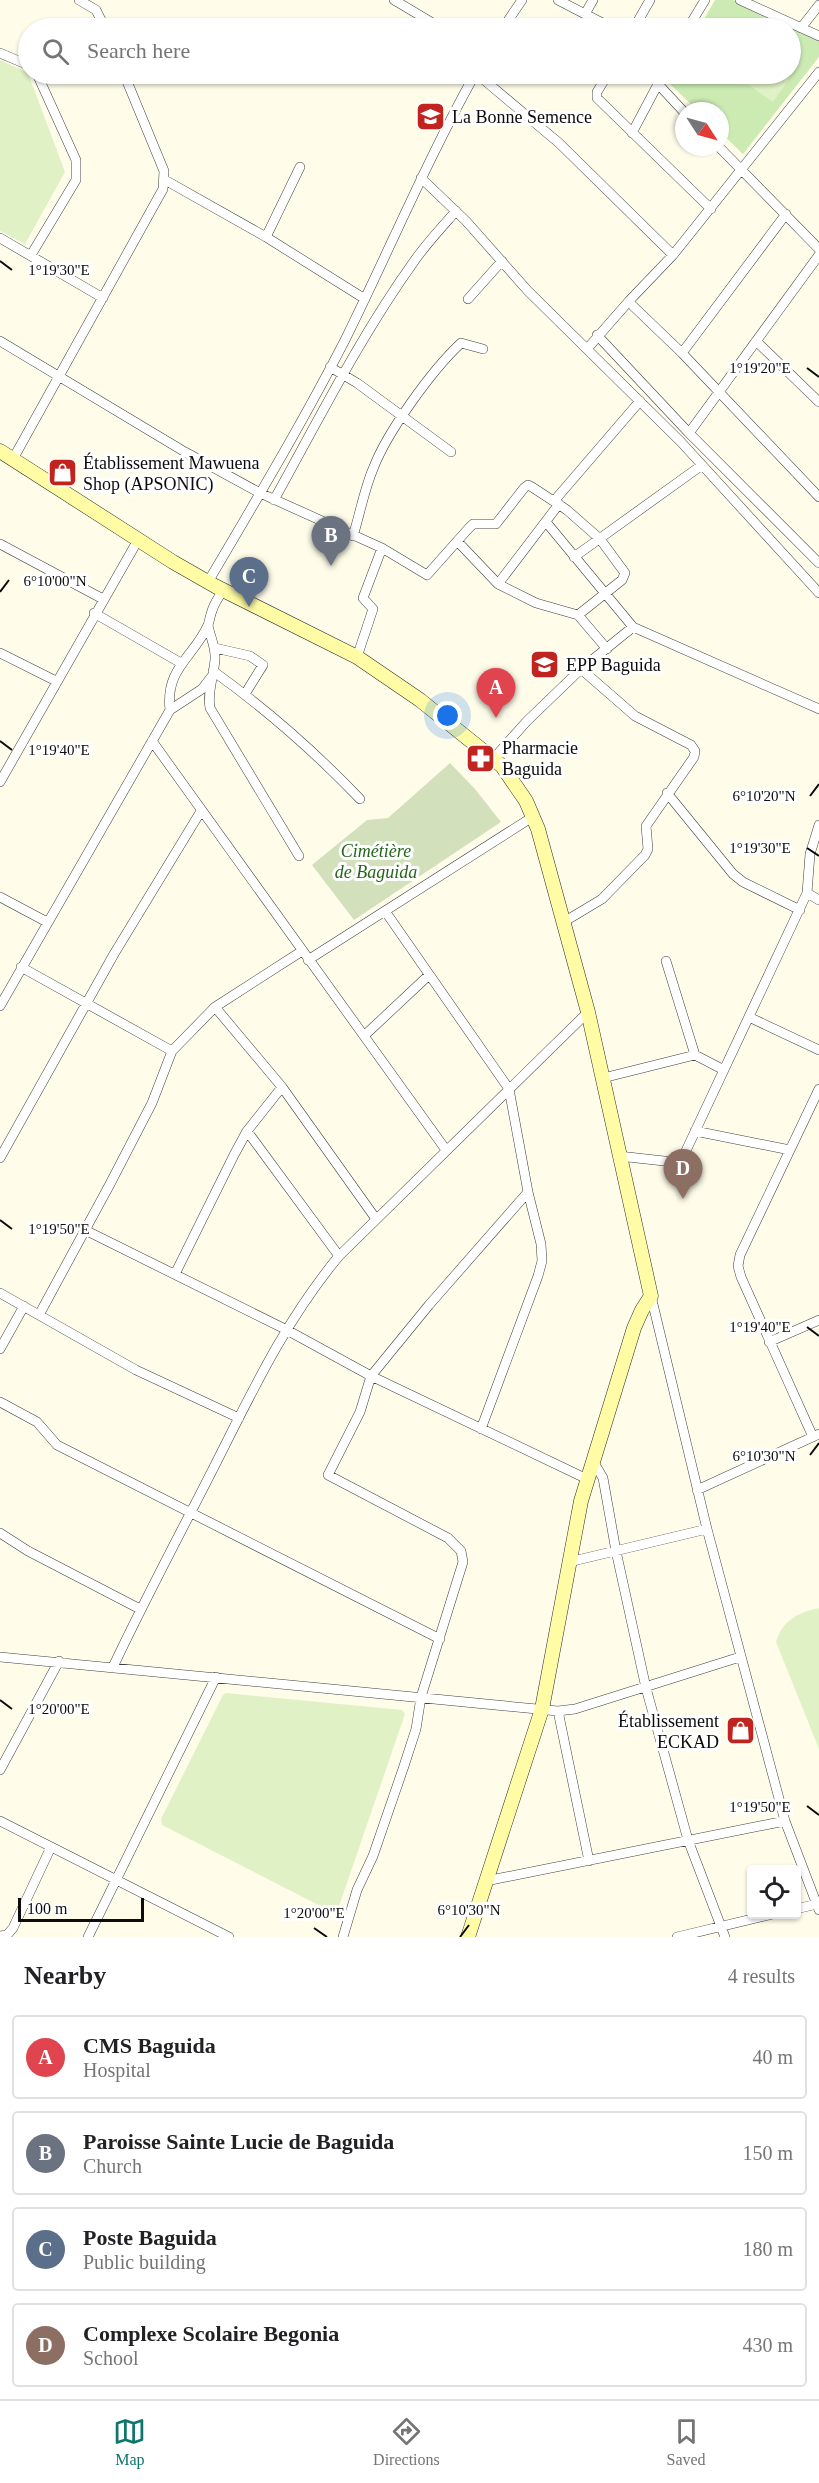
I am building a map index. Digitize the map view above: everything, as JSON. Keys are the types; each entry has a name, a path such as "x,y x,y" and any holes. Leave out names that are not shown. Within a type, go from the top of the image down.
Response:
{"street":[{"path":"79,0 96,10 100,18"},
{"path":"394,0 424,18"},
{"path":"510,18 522,0"},
{"path":"558,0 593,18"},
{"path":"585,14 593,0"},
{"path":"640,18 650,0"},
{"path":"694,18 705,0"},
{"path":"740,0 779,18"},
{"path":"819,6 801,28 819,36"},
{"path":"0,53 18,61"},
{"path":"587,349 597,335 673,255 819,72"},
{"path":"31,255 76,180 78,170 76,160 42,84"},
{"path":"13,459 163,189 164,171 128,84"},
{"path":"208,582 330,367 365,299 421,178 471,84"},
{"path":"488,84 559,143 673,255"},
{"path":"602,84 597,92 597,98 711,209"},
{"path":"632,134 658,84 675,102"},
{"path":"728,156 819,249"},
{"path":"266,237 300,167"},
{"path":"421,178 456,211 587,349 702,465 819,593"},
{"path":"165,180 266,237 365,299"},
{"path":"274,500 343,375 416,258 456,211"},
{"path":"682,353 786,214"},
{"path":"0,238 102,298"},
{"path":"692,429 819,255"},
{"path":"468,299 502,261"},
{"path":"633,306 682,353 819,497"},
{"path":"597,335 704,448 819,563"},
{"path":"0,341 184,452 260,494 382,548 428,575 473,524 491,525 500,520 528,486 556,503 600,538 625,573 622,580 578,615"},
{"path":"756,341 819,402"},
{"path":"353,536 372,471 402,417 460,343 483,349"},
{"path":"330,367 451,452"},
{"path":"498,584 546,522 556,503 640,401"},
{"path":"0,451 208,582 357,657 420,700 494,758 508,774 534,816 588,1012 651,1296 740,1657 785,1821 818,1907 801,1909"},
{"path":"574,556 702,465"},
{"path":"546,522 633,627 819,709"},
{"path":"0,782 94,613 138,540"},
{"path":"458,542 498,584 536,603 578,615 607,649"},
{"path":"0,544 103,599"},
{"path":"357,657 373,609 363,598 382,548"},
{"path":"170,710 168,696 172,681 181,663 208,625 212,609 224,590"},
{"path":"94,613 181,663"},
{"path":"208,625 215,648 208,699 210,708 299,856"},
{"path":"494,758 527,721 581,669 633,627"},
{"path":"215,648 250,656 263,665 245,694"},
{"path":"0,653 56,681"},
{"path":"562,923 591,908 602,899 645,855 648,849 646,826 694,758 695,751 691,745 635,716 581,669"},
{"path":"213,674 245,694 325,763 360,799"},
{"path":"0,1006 170,710 202,689 213,674"},
{"path":"152,741 446,1150"},
{"path":"667,794 733,874 743,882 800,910"},
{"path":"0,1158 87,1004 201,811"},
{"path":"308,960 534,816"},
{"path":"619,1155 680,1161 751,1018 800,910 807,893 810,854 819,825"},
{"path":"807,893 819,900"},
{"path":"0,897 47,922"},
{"path":"385,911 509,1089 528,1192 541,1244 542,1261 538,1276 481,1429"},
{"path":"39,1315 152,1103 172,1051 215,1007 302,951"},
{"path":"666,961 695,1055"},
{"path":"21,967 172,1051"},
{"path":"365,1035 429,975"},
{"path":"215,1007 282,1087 376,1219"},
{"path":"113,1667 140,1609 285,1329 315,1284 376,1219 588,1012"},
{"path":"751,1018 819,1050"},
{"path":"603,1078 695,1055 724,1070"},
{"path":"175,1274 247,1131 282,1087"},
{"path":"697,1490 816,1435 770,1341 738,1266 740,1255 819,1089"},
{"path":"247,1131 339,1256"},
{"path":"695,1131 790,1150"},
{"path":"343,1937 357,1890 374,1856 416,1729 421,1697 463,1562 461,1551 448,1538 328,1475 360,1412 371,1376 429,1305 528,1192"},
{"path":"85,1230 285,1329 371,1376 587,1479"},
{"path":"0,1293 136,1370 239,1418"},
{"path":"468,1937 542,1708 568,1562 587,1479 634,1328 651,1296"},
{"path":"0,1349 24,1306"},
{"path":"770,1341 819,1320"},
{"path":"0,1402 37,1422 57,1445 440,1639"},
{"path":"593,1461 603,1479 646,1688 688,1840 725,1937"},
{"path":"568,1562 707,1529"},
{"path":"0,1533 28,1551 140,1609"},
{"path":"0,1657 558,1711 575,1709 646,1688 740,1657"},
{"path":"0,1770 59,1661"},
{"path":"88,1937 216,1677"},
{"path":"558,1711 589,1861"},
{"path":"0,1821 229,1937"},
{"path":"486,1881 785,1821"},
{"path":"0,1936 7,1935 13,1928 51,1847"},
{"path":"677,1937 751,1919"}],"green space":[{"path":"715,0 733,0 771,18 705,18"},
{"path":"801,32 819,41 819,57 801,80"},
{"path":"0,60 18,68 18,84 32,84 65,172 25,244 0,231"},
{"path":"670,84 798,84 743,154 729,141 729,102 689,102"},
{"path":"747,84 786,84 773,102"},
{"name":"Cimétière de Baguida","path":"450,763 475,789 501,822 354,920 312,865 367,820 388,818"},
{"path":"819,1608 819,1749 776,1642 783,1628 792,1619 804,1612"},
{"path":"226,1693 402,1710 405,1714 337,1912 334,1913 162,1825 161,1819"}],"place":[{"name":"La Bonne Semence","path":"431,117"},
{"name":"Établissement Mawuena Shop (APSONIC)","path":"62,473"},
{"name":"Paroisse Sainte Lucie de Baguida","path":"331,566"},
{"name":"Poste Baguida","path":"249,607"},
{"name":"EPP Baguida","path":"545,665"},
{"name":"CMS Baguida","path":"496,718"},
{"name":"Pharmacie Baguida","path":"481,758"},
{"name":"Complexe Scolaire Begonia","path":"683,1199"},
{"name":"Établissement ECKAD","path":"740,1731"}]}
